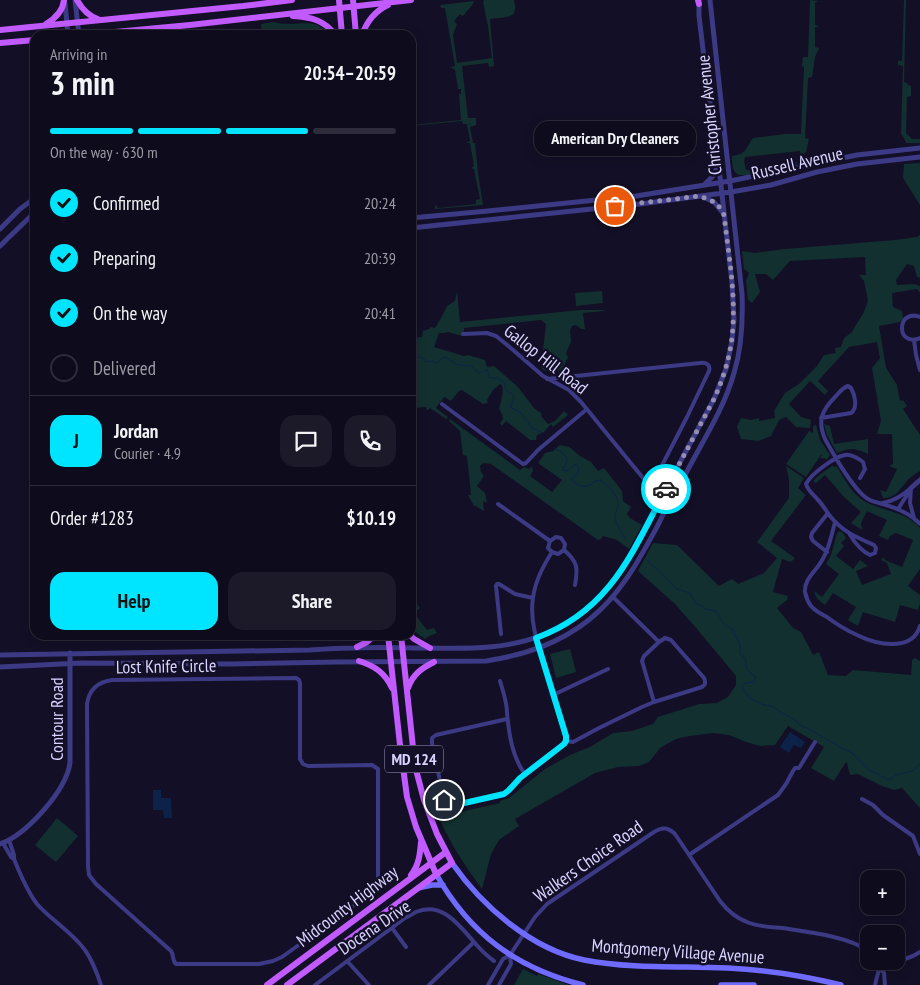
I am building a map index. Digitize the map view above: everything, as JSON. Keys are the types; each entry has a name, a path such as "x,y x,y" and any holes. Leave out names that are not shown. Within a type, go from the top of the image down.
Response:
{"main road":[{"path":"43,26 54,19 62,9 64,0"},
{"path":"76,0 89,15 102,20"},
{"path":"0,30 292,0"},
{"path":"339,0 342,30"},
{"path":"139,30 340,8 353,3 392,3 411,0"},
{"path":"353,3 356,30"},
{"path":"364,30 373,15 392,3"},
{"path":"267,16 297,16 315,19 326,24 331,30"},
{"path":"0,43 30,40"},
{"path":"357,647 369,640"},
{"name":"MD 124","path":"389,640 400,753 407,797 421,838 418,864 406,882"},
{"name":"Montgomery Village Avenue","path":"402,640 415,766 424,800 452,863 481,899 497,914 524,934 559,952 595,962 630,966 759,971 794,975 841,985"},
{"path":"416,640 430,648"},
{"path":"359,662 370,665 381,672 394,693"},
{"path":"407,691 416,673 434,662"},
{"path":"421,838 436,874 457,907 472,924 492,942 527,965 541,972 583,985"},
{"name":"Midcounty Highway","path":"267,985 446,852"},
{"name":"Midcounty Highway","path":"287,985 452,863"},
{"path":"416,889 432,885 443,885"},
{"name":"Montgomery Village Avenue","path":"721,985 754,985"}],"street":[{"path":"64,0 68,30"},
{"path":"76,0 80,30"},
{"name":"Christopher Avenue","path":"0,667 70,663 231,664 486,661 507,658 560,639 601,610 634,569 719,411 734,374 740,352 742,308 710,0"},
{"name":"Christopher Avenue","path":"0,654 310,650 357,647 487,647 536,638 556,630 583,612 610,585 626,563 714,399 721,384 729,356 733,326 733,296 698,1"},
{"name":"Russell Avenue","path":"416,218 603,200 704,186 857,155 920,148"},
{"name":"Russell Avenue","path":"416,227 638,204 731,192 771,185 857,164 920,157"},
{"path":"704,186 716,172 718,163"},
{"path":"700,196 718,205 724,215"},
{"path":"0,229 20,208 30,201"},
{"path":"0,246 30,217"},
{"path":"920,317 911,316 904,320 901,327 907,338 914,340 920,338"},
{"name":"Gallop Hill Road","path":"463,334 487,332 496,336 547,379 570,390 643,478 665,491"},
{"path":"914,340 920,370"},
{"path":"547,379 702,363 708,365 710,370 688,417 655,479"},
{"path":"821,418 854,410 853,392 850,387 846,386 842,389 828,404 821,418 822,433 837,459 861,493 867,498 898,509 914,518 920,524"},
{"path":"442,404 522,463 525,463 541,446 587,409"},
{"path":"850,535 874,545 876,547 875,552 872,555 868,555 857,545 806,486 808,480 815,473 847,455 864,462 864,469 860,478"},
{"path":"882,504 898,498 920,480"},
{"path":"898,509 911,488"},
{"path":"911,488 910,504 914,518"},
{"path":"498,504 550,541"},
{"path":"827,552 813,541 811,537 828,513"},
{"path":"836,522 827,552 809,578 805,588 810,604 844,629 878,642 899,644 908,642 920,628"},
{"path":"556,537 561,538 565,544 564,550 558,554 552,552 548,548 550,541 556,537"},
{"path":"564,550 576,564 575,586"},
{"path":"507,719 436,735 432,738 445,802 449,806 504,794 516,781 566,741 536,638 533,620 533,598 539,575 552,552"},
{"path":"501,634 497,584 518,595 533,598"},
{"path":"613,597 659,642"},
{"path":"566,741 575,741 614,720 654,702 702,687 706,682 704,678 671,640 665,638 644,656 642,661 654,702"},
{"name":"Contour Road","path":"1,843 22,832 30,825 56,794 67,776 70,763 70,654"},
{"path":"553,695 608,669"},
{"name":"Lost Knife Circle","path":"296,678 299,680 300,759 303,764 308,766 372,766 378,769 378,883 371,893 274,961 259,964 177,964 174,962 171,950 96,884 89,875 88,699 95,687 107,680 231,679 296,678"},
{"path":"500,681 508,712 507,719 516,759 525,774"},
{"path":"690,855 778,795 786,784 792,770 799,768 815,742"},
{"path":"862,798 913,836 920,854"},
{"name":"Walkers Choice Road","path":"510,955 539,912 550,901 658,829 664,828 673,832 723,905 743,920 756,925 827,936 860,946"},
{"path":"9,840 14,859 24,882 37,903 86,951 97,972 101,985"},
{"path":"1,843 14,859"},
{"name":"Docena Drive","path":"315,985 392,928 416,912 424,910 440,912 455,921 485,954 494,961"},
{"path":"392,928 406,947"},
{"path":"429,985 474,942"},
{"path":"905,959 920,952"},
{"path":"510,955 511,964 498,985 489,983 503,959 510,955"},
{"path":"347,961 369,985"},
{"path":"875,985 879,970"},
{"path":"882,970 884,972 885,985"}],"green space":[{"path":"484,0 514,0 515,8 513,15 490,19 494,66 489,67 488,63 462,66 468,118 476,118 476,125 470,127 473,143 475,143 483,205 435,209 436,205 438,208 476,204 476,200 480,199 474,169 471,168 474,166 470,143 466,143 470,141 467,124 463,124 462,121 416,124 461,120 459,94 461,94 461,89 458,89 455,70 450,67 455,66 445,8 441,8 440,5 474,1 464,15 460,14 454,21 457,24 453,35 457,63 492,58"},
{"path":"810,0 818,1 815,3 815,25 819,26 815,27 815,47 819,48 815,57 812,77 808,78 805,138 809,139 806,152 802,155 800,155 800,151 745,157 744,161 746,170 778,167 779,163 802,162 780,169 749,175 737,174 733,169 732,156 743,152 753,138 801,134 804,67 802,66 803,57 808,57"},
{"path":"904,0 906,0 904,82 911,86 911,96 907,97 906,133 912,139 920,139 920,143 906,143 901,134 903,66 898,65 898,61 902,61"},
{"path":"273,22 287,24 311,23 325,30 262,30 261,24"},
{"path":"920,163 920,205 903,178 904,164"},
{"path":"920,235 920,278 917,277 914,266 907,264 896,280 897,285 914,284 920,286 920,293 917,289 892,293 893,307 902,311 903,318 900,322 879,326 886,368 897,385 900,401 903,400 907,406 903,409 920,435 920,471 910,478 894,495 883,498 880,490 886,492 897,469 889,466 893,464 892,434 877,434 881,421 872,368 880,358 877,342 849,347 818,381 828,391 825,395 810,381 789,404 801,417 811,420 810,428 796,427 786,417 779,420 771,436 758,441 741,439 737,427 741,418 751,420 759,418 759,421 775,418 774,411 785,393 799,384 817,366 824,355 836,353 835,348 841,347 844,338 852,332 863,314 868,301 864,281 859,275 866,275 865,257 790,261 773,280 766,274 755,274 760,292 752,303 748,300 746,281 749,273 744,269 742,251 755,253 895,240"},
{"path":"457,291 460,322 581,310 605,311 583,313 585,329 581,329 576,325 572,326 570,330 571,342 566,353 568,357 565,363 565,370 548,371 543,370 541,367 546,324 541,320 464,328 462,336 448,332 439,333 434,347 485,360 487,367 494,366 518,387 534,408 542,414 541,416 548,424 555,421 564,411 568,415 553,427 551,424 544,432 537,435 536,440 530,440 506,421 502,426 500,423 503,419 499,409 503,391 500,384 493,390 487,400 488,403 483,404 462,390 451,401 444,397 436,408 448,417 446,419 430,408 427,410 426,407 416,408 416,338 422,337 423,331 431,327 435,328 447,306 455,301"},
{"path":"602,291 603,303 576,306 575,293"},
{"path":"450,419 520,470 524,467 529,469 532,466 533,471 530,476 552,492 562,480 538,463 545,453 553,451 560,445 569,447 591,462 598,471 604,468 622,491 623,501 631,507 627,514 642,525 629,549 617,540 603,536 598,540 491,464 483,463 480,466 484,476 477,486 485,493 487,503 483,501 484,511 474,506 468,495 471,495 467,456 463,455 460,431 449,421"},
{"path":"824,424 830,426 834,444 868,439 868,454 852,449 837,453 827,435"},
{"path":"816,425 820,440 830,455 827,459 820,458 821,455 806,477 786,464 809,431 813,433 813,426"},
{"path":"786,466 804,478 798,488 806,495 771,541 795,558 791,562 782,559 773,592 788,596 787,600 777,608 793,628 801,632 813,655 819,652 828,675 846,676 853,670 911,675 912,660 915,658 920,661 920,808 902,788 894,790 858,774 850,775 846,762 834,781 811,768 824,747 788,726 775,745 760,746 729,735 714,733 689,736 676,739 660,748 649,762 639,766 618,767 595,773 515,819 519,826 499,840 491,854 482,889 457,853 437,814 449,808 451,814 500,803 500,801 509,798 545,769 570,755 590,747 613,733 632,731 653,724 658,717 699,704 717,703 728,697 736,685 736,676 675,604 638,571 653,543 677,545 719,586 732,579 738,584 764,573 777,558 757,542 789,498 789,480"},
{"path":"832,466 837,467 859,498 908,518 920,528 920,569 908,586 920,595 920,603 918,610 900,605 895,622 863,612 858,626 848,620 856,607 833,593 825,605 818,599 814,591 822,597 839,574 826,564 831,555 837,533 840,531 846,538 841,543 844,546 836,556 853,569 860,560 868,566 856,571 862,585 891,574 887,563 881,560 883,557 885,560 902,567 913,540 896,533 890,536 888,540 879,536 887,520 867,511 861,523 862,530 851,523 861,512 844,497 825,475 816,483 814,482 819,475"},
{"path":"416,603 420,608 416,611"},
{"path":"416,616 427,630 434,628 437,633 425,639 416,632"},
{"path":"570,649 576,672 556,678 550,654"},
{"path":"57,818 78,836 56,862 35,845"},
{"path":"523,969 537,976 538,974 569,985 514,985"}],"water":[{"path":"790,732 805,742 801,748 794,745 789,753 780,747"},
{"path":"153,790 161,790 161,798 171,798 172,818 164,818 163,810 153,810"}],"waterway":[{"path":"416,359 421,357 428,362 436,363 445,357 458,365 471,366 479,373 487,370 490,378 498,378 504,382 506,390 513,395 514,398 510,407 521,413 532,428 542,433"},
{"path":"554,448 562,452 567,458 563,470 567,471 574,465 577,465 579,468 578,474 571,479 574,482 581,486 586,486 600,480 612,491 618,502 615,515 616,521 626,539"},
{"path":"647,560 677,589 690,593 696,604 705,609 716,611 725,625 734,630 735,636 740,643 740,654 745,659 748,669 756,677 754,682 745,683 742,688 750,698 761,704 774,707 800,725 852,753 869,770 889,780 896,775 913,771 920,764"}],"way so far":[{"path":"615,206 700,196 710,199 718,205 724,215 733,296 733,326 729,356 721,384 714,399 666,489"}],"place":[{"name":"American Dry Cleaners","path":"615,206"}],"route":[{"path":"444,800 447,805 451,806 504,794 520,778 564,744 566,736 536,638 570,622 600,597 620,574 666,489"}]}
